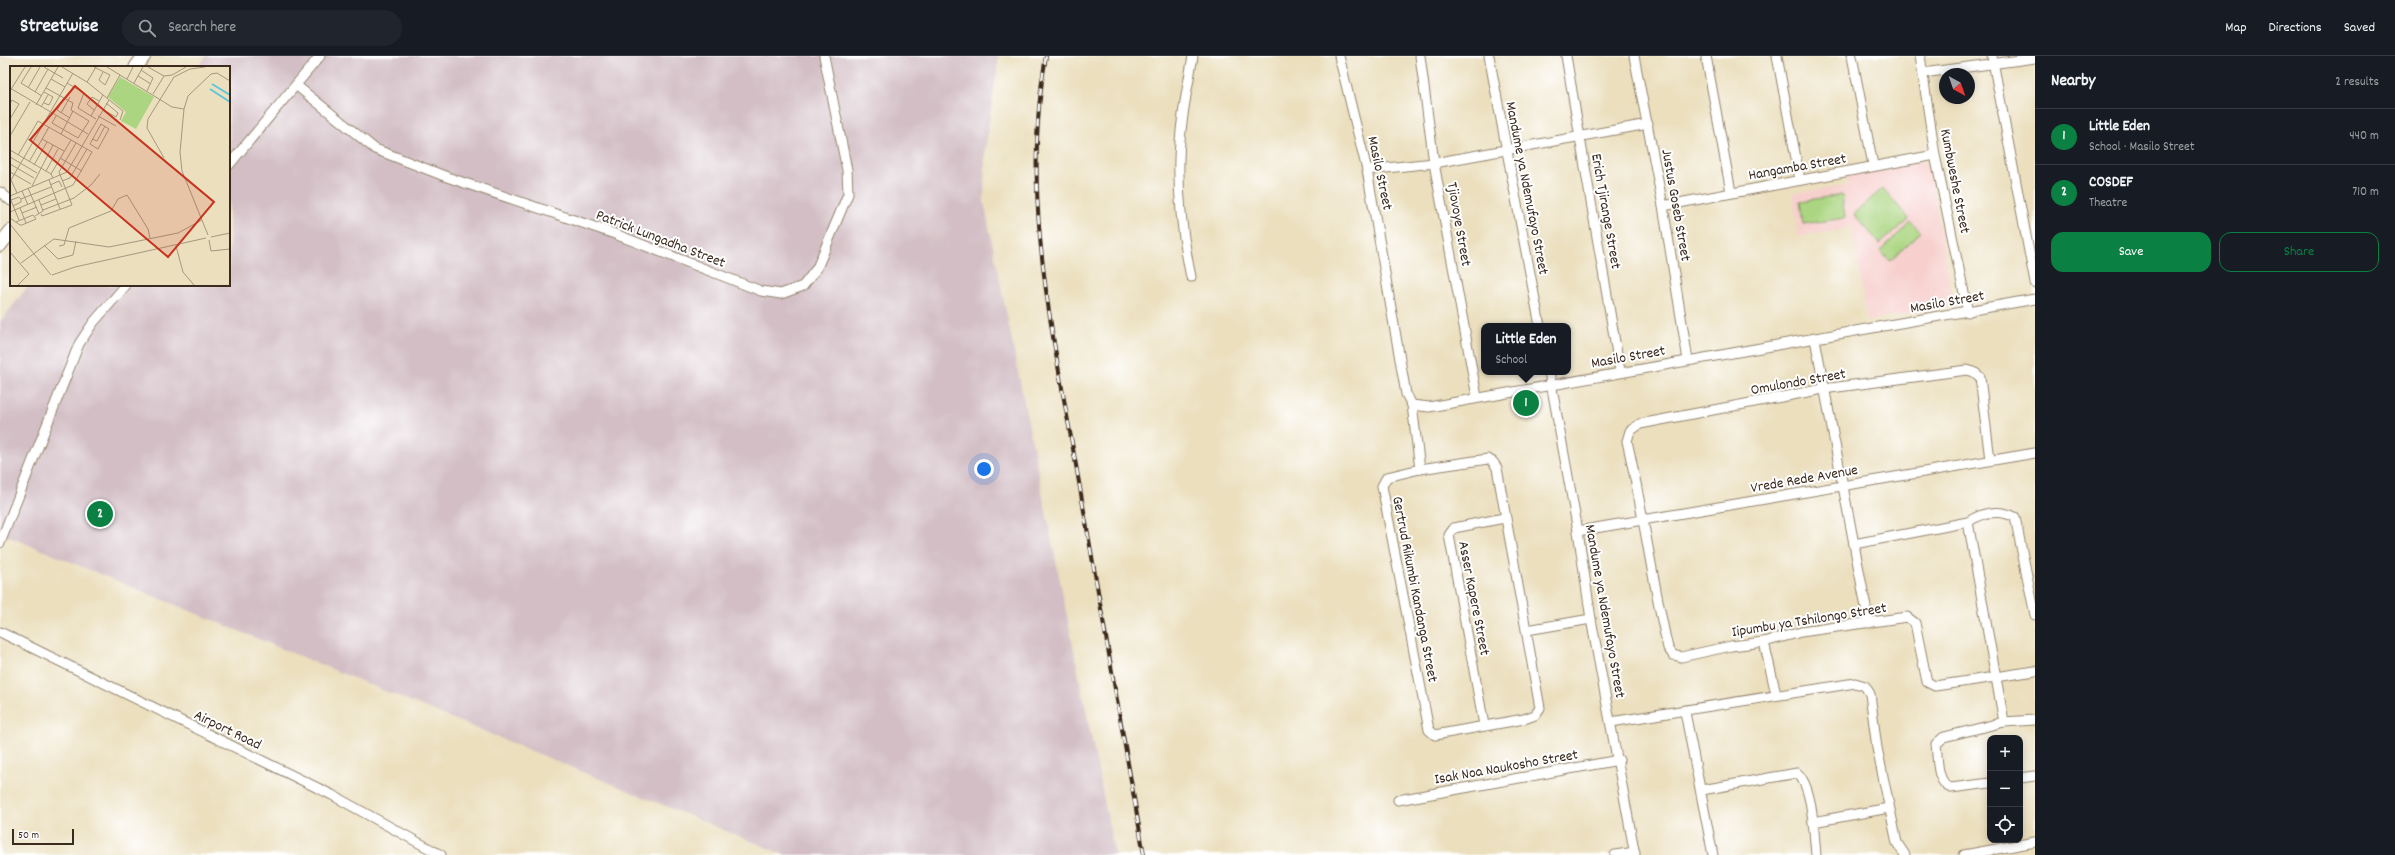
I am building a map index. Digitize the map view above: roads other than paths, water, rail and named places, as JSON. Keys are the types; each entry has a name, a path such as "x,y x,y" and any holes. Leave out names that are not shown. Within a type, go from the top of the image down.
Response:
{"highway":[{"path":"137,66 144,56"},
{"path":"0,245 10,232"}],"street":[{"path":"230,164 297,86 320,56"},
{"name":"Patrick Lungadha Street","path":"297,86 375,149 447,177 620,236 761,291 781,294 803,286 817,268 848,194 847,170 824,56"},
{"path":"1191,277 1183,222 1179,159 1183,112 1193,56"},
{"name":"Masilo Street","path":"1339,56 1367,170 1406,394 1412,405 1429,407 1620,371 1815,339 2035,299"},
{"name":"Tjiovoye Street","path":"1420,56 1434,163 1477,397"},
{"name":"Mandume ya Ndemufayo Street","path":"1489,56 1489,66 1508,150 1539,323"},
{"name":"Erich Tjirange Street","path":"1566,56 1620,371"},
{"name":"Justus Goseb Street","path":"1634,56 1663,206 1688,360"},
{"path":"1706,56 1731,192"},
{"path":"1777,56 1800,180"},
{"path":"1852,56 1873,165"},
{"name":"Kumbweshe Street","path":"1920,56 1935,155 1968,312"},
{"path":"1923,73 1993,60 2035,58"},
{"path":"1993,60 2035,283"},
{"path":"1367,170 1434,163 1579,138 1648,124"},
{"name":"Hangamba Street","path":"1663,206 1873,165 1935,155"},
{"path":"0,192 10,200"},
{"path":"0,543 79,344 93,323 125,286"},
{"path":"1815,339 1823,389 1844,485 1869,623"},
{"name":"Omulondo Street","path":"1645,520 1627,441 1630,430 1640,424 1823,389 1967,370 1974,372 1980,377 1990,460"},
{"name":"Mandume ya Ndemufayo Street","path":"1549,375 1578,531 1591,618 1612,722 1635,853"},
{"path":"1412,405 1420,470"},
{"name":"Vrede Rede Avenue","path":"1578,531 2035,453"},
{"name":"Gertrud Rikumbi Kandanga Street","path":"1488,459 1493,462 1497,468 1504,518 1527,630 1540,708 1535,714 1524,719 1484,725 1439,735 1429,730 1382,486 1387,477 1488,459"},
{"path":"1854,544 1968,522 1976,516 2001,511 2015,517 2035,615"},
{"name":"Asser Kapere Street","path":"1484,725 1449,535 1454,528 1504,518"},
{"name":"Iipumbu ya Tshilongo Street","path":"1645,520 1655,592 1668,648 1673,656 1681,657 1730,646 1764,642 1801,632 1907,617 1916,623 1927,682 1930,685 1935,686 2035,671"},
{"path":"1968,522 1994,676 2004,722"},
{"path":"1527,630 1591,618"},
{"name":"Airport Road","path":"0,632 332,795 441,855"},
{"path":"1764,642 1776,694"},
{"path":"1612,722 1685,712 1776,694 1855,683 1865,686 1870,694 1877,748 1897,843 1905,855"},
{"path":"1685,712 1702,790 1713,855"},
{"path":"1987,783 1951,788 1942,783 1936,744 1944,737 2004,722 2035,720"},
{"name":"Isak Noa Naukosho Street","path":"1398,800 1619,760"},
{"path":"1702,790 1797,774 1805,782 1813,822 1816,855"},
{"path":"2023,778 2035,776"},
{"path":"1813,822 1889,808"},
{"path":"1964,855 2009,851 2035,842"},
{"path":"1615,855 1635,853"}],"railway":[{"path":"1046,56 1039,108 1036,160 1038,212 1043,264 1058,368 1144,855"}],"place":[{"name":"Little Eden","path":"1526,403"},
{"name":"COSDEF","path":"100,514"}]}
